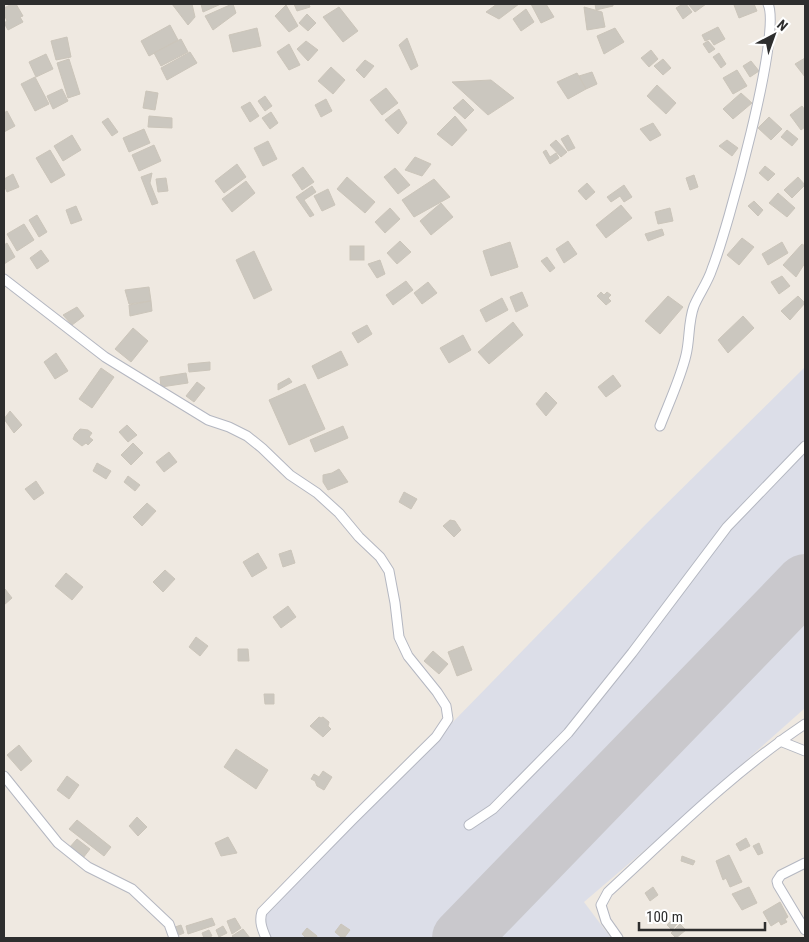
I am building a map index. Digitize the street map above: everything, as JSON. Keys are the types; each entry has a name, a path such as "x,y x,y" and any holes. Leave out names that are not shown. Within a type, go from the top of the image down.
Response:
{"street":[{"path":"660,426 686,355 694,307 712,270 753,124 768,46 770,16 768,4"},
{"path":"4,279 106,357 208,420 229,427 246,436 262,448 290,475 317,493 339,513 359,538 380,557 389,571 399,637 408,656 438,692 446,706 448,719 436,737 262,912 260,918 261,925 266,938"},
{"path":"469,825 493,809 568,733 727,527 805,446"},
{"path":"618,938 606,921 601,905 608,892 709,799 780,741 805,724"},
{"path":"780,741 805,752"},
{"path":"4,776 58,843 88,867 132,889 169,924 174,938"},
{"path":"805,863 781,875 777,881 805,930"}],"shaded area":[{"path":"805,367 805,708 584,902 611,938 271,938 263,917 646,524"}],"building":[{"path":"16,4 23,16 20,17 23,22 8,30 4,23 7,21 4,8"},
{"path":"172,4 192,4 195,17 188,25"},
{"path":"201,4 221,4 203,12"},
{"path":"232,4 236,13 213,30 205,16"},
{"path":"294,4 309,4 310,7 297,11"},
{"path":"497,4 519,4 499,19 486,12"},
{"path":"531,4 546,4 554,17 541,23"},
{"path":"595,4 613,4 613,6 596,10"},
{"path":"686,4 692,12 683,19 676,8"},
{"path":"688,4 706,4 695,12"},
{"path":"754,4 757,11 739,18 734,5"},
{"path":"286,5 298,26 289,32 275,16"},
{"path":"339,7 358,31 343,42 323,17"},
{"path":"584,7 602,12 605,27 587,30"},
{"path":"526,9 534,22 521,31 513,19"},
{"path":"307,14 316,23 308,31 299,23"},
{"path":"170,25 178,40 149,56 141,41"},
{"path":"718,27 725,39 714,45 710,39 705,41 702,35"},
{"path":"257,28 261,46 233,52 229,35"},
{"path":"615,28 624,42 604,54 597,36"},
{"path":"67,37 71,57 56,60 51,41"},
{"path":"407,38 418,66 411,70 399,45"},
{"path":"181,39 188,52 161,66 154,53"},
{"path":"306,41 318,50 308,61 297,49"},
{"path":"708,41 715,49 709,53 703,44"},
{"path":"289,44 300,65 289,70 277,52"},
{"path":"651,50 658,59 649,67 641,58"},
{"path":"190,52 197,63 167,80 161,68"},
{"path":"719,53 726,64 721,68 713,57"},
{"path":"46,54 53,69 36,77 29,62"},
{"path":"805,58 805,77 795,64"},
{"path":"69,59 80,94 68,98 57,63"},
{"path":"663,59 671,68 663,75 654,66"},
{"path":"365,60 374,66 364,78 356,70"},
{"path":"751,61 759,71 750,77 743,66"},
{"path":"331,67 345,80 333,94 318,81"},
{"path":"737,70 747,86 733,94 723,78"},
{"path":"592,72 597,84 586,89 579,76"},
{"path":"577,73 586,89 568,99 557,82"},
{"path":"35,77 49,104 35,111 21,84"},
{"path":"491,80 514,98 488,115 452,82"},
{"path":"657,85 676,103 666,114 647,96"},
{"path":"386,88 398,103 382,115 370,100"},
{"path":"62,89 68,101 53,109 47,96"},
{"path":"146,91 158,93 155,110 143,108"},
{"path":"741,93 752,103 733,119 723,109"},
{"path":"265,96 272,106 265,111 258,101"},
{"path":"326,99 332,111 321,117 315,105"},
{"path":"463,99 474,110 465,119 453,108"},
{"path":"250,102 259,116 250,122 241,107"},
{"path":"802,106 805,110 805,127 801,130 790,115"},
{"path":"399,109 407,123 398,134 385,120"},
{"path":"7,111 15,126 4,132 4,113"},
{"path":"271,112 278,123 270,129 262,118"},
{"path":"149,116 172,118 172,128 148,127"},
{"path":"455,116 467,130 452,146 437,134"},
{"path":"769,117 782,129 771,140 758,128"},
{"path":"108,118 118,132 112,136 102,122"},
{"path":"653,123 661,135 650,141 640,129"},
{"path":"144,129 150,143 129,152 123,138"},
{"path":"787,130 798,139 792,146 781,137"},
{"path":"72,135 81,150 63,161 54,146"},
{"path":"568,135 575,148 568,151 561,139"},
{"path":"556,140 567,152 561,157 550,145"},
{"path":"727,140 738,148 732,156 719,146"},
{"path":"268,141 277,159 263,166 254,148"},
{"path":"154,145 161,161 139,171 132,155"},
{"path":"50,150 65,175 51,183 36,158"},
{"path":"546,150 550,157 556,153 559,158 550,164 543,152"},
{"path":"415,157 431,164 422,176 405,170"},
{"path":"237,164 246,177 224,193 215,181"},
{"path":"765,166 775,174 768,181 759,173"},
{"path":"303,167 314,182 302,190 292,175"},
{"path":"395,168 410,185 398,194 384,177"},
{"path":"152,173 150,183 158,203 152,205 141,177"},
{"path":"13,174 19,187 7,192 4,179"},
{"path":"694,175 698,187 690,190 686,178"},
{"path":"347,177 375,202 365,213 337,189"},
{"path":"798,177 805,185 792,198 784,190"},
{"path":"166,178 168,191 158,192 156,179"},
{"path":"434,179 450,197 414,217 402,200"},
{"path":"246,181 255,193 232,212 222,199"},
{"path":"587,183 595,192 586,200 578,191"},
{"path":"624,185 632,197 624,202 620,196 611,202 607,197"},
{"path":"312,186 316,192 304,200 314,215 310,217 296,197"},
{"path":"328,189 335,205 322,211 314,196"},
{"path":"778,193 795,208 787,217 769,203"},
{"path":"754,201 763,210 758,216 748,206"},
{"path":"441,203 453,217 431,235 420,221"},
{"path":"621,205 632,218 606,238 596,225"},
{"path":"76,206 82,220 71,224 66,210"},
{"path":"390,208 400,219 385,233 375,222"},
{"path":"670,208 673,221 658,224 655,212"},
{"path":"37,215 47,232 39,237 29,220"},
{"path":"24,224 34,240 17,251 7,234"},
{"path":"662,229 664,235 648,241 645,234"},
{"path":"742,238 754,247 739,265 727,255"},
{"path":"400,241 411,252 397,264 387,253"},
{"path":"568,241 577,254 564,263 556,249"},
{"path":"510,242 518,267 491,276 483,251"},
{"path":"782,242 788,253 768,265 762,254"},
{"path":"7,243 15,257 4,264 4,245"},
{"path":"802,244 805,246 805,263 796,277 783,265"},
{"path":"350,246 364,246 364,260 350,260"},
{"path":"41,250 49,261 37,269 30,258"},
{"path":"254,251 272,290 254,299 236,260"},
{"path":"547,257 555,268 550,272 541,261"},
{"path":"380,260 385,274 377,278 368,264"},
{"path":"782,276 790,286 779,294 771,282"},
{"path":"406,281 413,290 393,305 386,295"},
{"path":"428,282 437,293 422,304 414,293"},
{"path":"149,287 151,301 129,304 125,290"},
{"path":"522,292 528,306 516,312 510,297"},
{"path":"601,292 604,295 607,292 611,295 608,298 611,301 606,305 597,296"},
{"path":"668,296 683,307 660,334 645,321"},
{"path":"798,296 805,303 790,320 781,311"},
{"path":"502,298 508,310 486,322 480,310"},
{"path":"151,301 152,311 130,316 129,305"},
{"path":"77,307 84,316 72,325 63,315"},
{"path":"743,316 754,328 728,353 718,340"},
{"path":"513,322 523,335 489,364 478,352"},
{"path":"367,325 372,334 358,343 352,333"},
{"path":"133,328 148,341 131,362 115,349"},
{"path":"463,335 471,350 449,363 440,348"},
{"path":"341,351 348,365 318,379 312,366"},
{"path":"56,353 68,371 55,379 44,362"},
{"path":"210,362 210,370 189,372 188,364"},
{"path":"101,368 114,377 92,408 79,399"},
{"path":"186,373 188,383 161,387 160,377"},
{"path":"613,375 621,386 606,397 598,387"},
{"path":"289,378 292,382 278,390 278,384"},
{"path":"197,382 205,388 194,402 186,396"},
{"path":"305,384 325,429 289,445 269,400"},
{"path":"546,392 557,403 546,416 536,404"},
{"path":"10,411 22,425 14,433 4,419"},
{"path":"127,425 137,435 128,442 119,432"},
{"path":"343,426 348,438 315,452 310,440"},
{"path":"80,429 88,430 92,433 89,437 93,440 88,445 86,443 82,446 73,439"},
{"path":"133,443 143,453 131,465 121,455"},
{"path":"169,452 177,462 164,472 156,462"},
{"path":"97,463 111,471 106,479 93,471"},
{"path":"339,469 348,482 328,490 323,482 323,475"},
{"path":"128,476 140,485 135,491 124,482"},
{"path":"36,481 44,493 34,500 25,489"},
{"path":"404,492 417,499 411,509 399,502"},
{"path":"147,503 156,511 142,526 133,517"},
{"path":"450,520 455,521 461,530 454,537 443,526"},
{"path":"291,550 295,563 283,567 279,554"},
{"path":"258,553 267,568 252,577 243,562"},
{"path":"165,570 175,579 163,592 153,582"},
{"path":"66,573 83,587 72,600 55,586"},
{"path":"5,589 12,598 4,605 4,591"},
{"path":"288,606 296,617 281,628 273,617"},
{"path":"196,637 208,646 200,656 189,647"},
{"path":"463,646 472,670 457,676 448,652"},
{"path":"238,649 248,649 249,661 238,661"},
{"path":"433,651 448,664 439,674 424,661"},
{"path":"264,694 274,694 274,704 265,704"},
{"path":"319,717 323,717 329,722 328,726 331,729 323,737 310,726"},
{"path":"19,745 32,761 21,771 7,755"},
{"path":"236,749 268,770 256,789 224,767"},
{"path":"323,771 332,777 324,790 311,779 314,774 319,777"},
{"path":"67,776 79,785 69,799 57,790"},
{"path":"137,817 147,827 138,836 129,826"},
{"path":"77,820 111,847 104,856 69,829"},
{"path":"228,837 237,853 221,856 215,843"},
{"path":"746,838 750,846 740,851 736,844"},
{"path":"77,839 90,849 83,858 69,848"},
{"path":"759,843 763,853 758,855 753,846"},
{"path":"729,855 742,882 730,887 726,878 723,880 716,861"},
{"path":"682,856 695,861 693,865 681,861"},
{"path":"653,887 658,895 650,901 645,893"},
{"path":"749,887 757,903 742,910 732,894"},
{"path":"780,902 788,917 785,919 787,922 781,925 779,921 771,926 763,912"},
{"path":"676,916 680,920 672,930 667,925"},
{"path":"212,918 215,925 188,934 186,926"},
{"path":"235,918 241,928 232,934 227,921"},
{"path":"341,924 350,930 344,938 335,932"},
{"path":"680,924 686,930 676,938 671,933"},
{"path":"181,925 184,933 179,935 175,927"},
{"path":"223,926 227,933 219,937 216,930"},
{"path":"307,928 317,936 316,938 306,938 302,934"},
{"path":"243,929 250,938 234,938 232,936"},
{"path":"209,930 212,936 204,938 202,933"}],"runway":[{"path":"461,938 805,583"}]}
